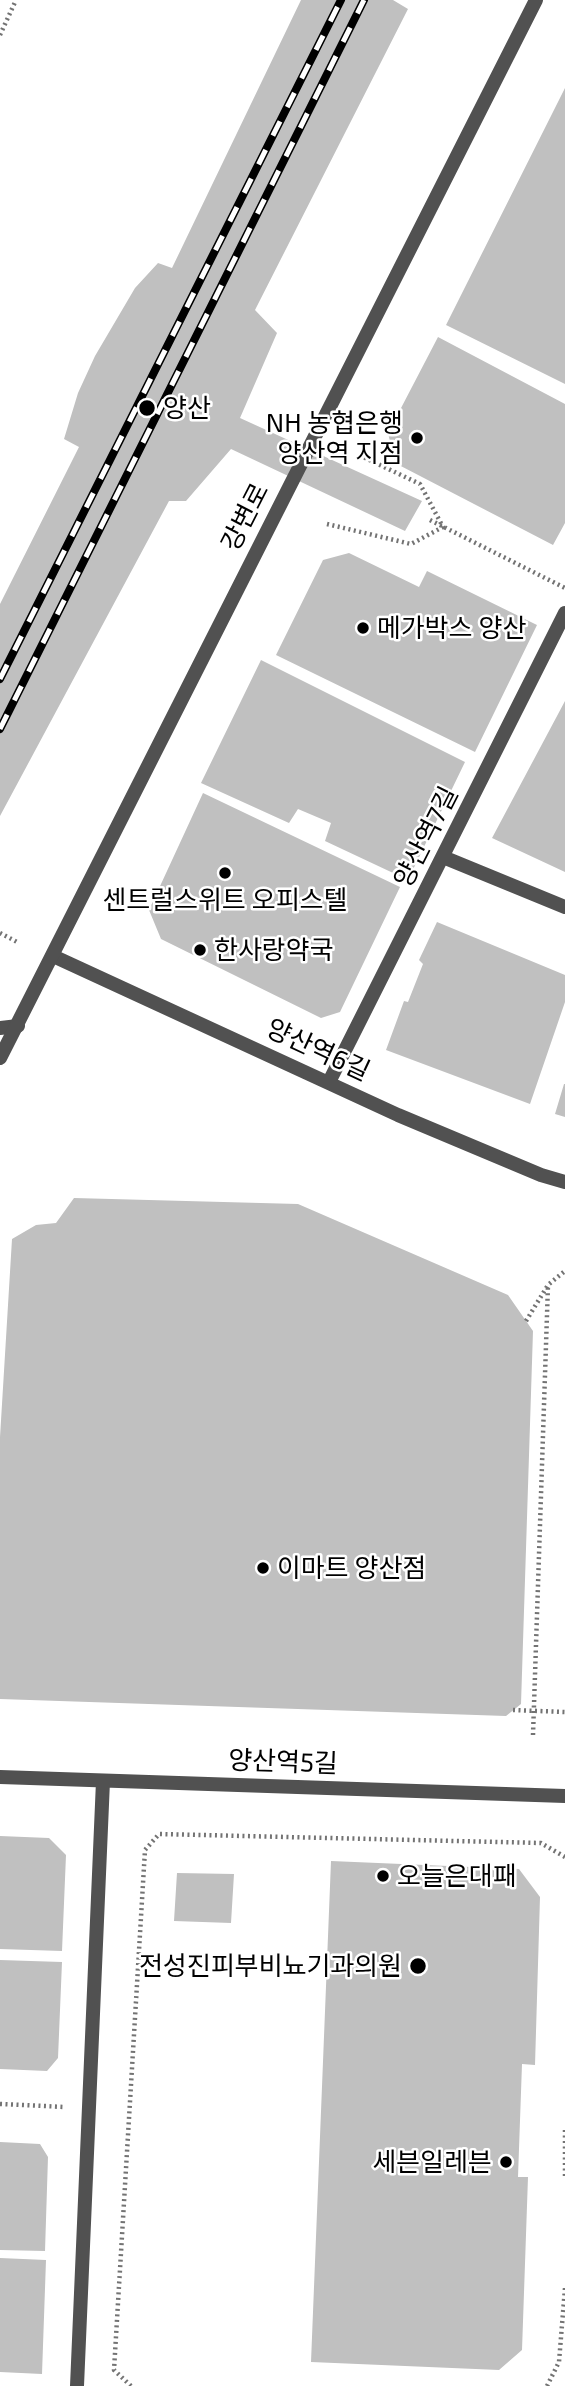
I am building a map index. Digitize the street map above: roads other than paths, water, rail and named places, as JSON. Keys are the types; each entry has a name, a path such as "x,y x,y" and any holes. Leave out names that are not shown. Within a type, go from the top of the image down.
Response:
{"street":[{"name":"강변로","path":"0,1058 536,0"},
{"name":"양산역7길","path":"329,1082 565,613"},
{"path":"443,857 565,907"},
{"name":"양산역6길","path":"52,956 398,1115 541,1175 565,1182"},
{"path":"0,1028 18,1026"},
{"name":"양산역5길","path":"0,1777 565,1796"},
{"path":"76,2386 103,1781"}],"railway":[{"path":"0,679 341,0"},
{"path":"0,729 364,0"}],"place":[{"name":"양산","path":"147,408"},
{"name":"NH 농협은행 양산역 지점","path":"417,438"},
{"name":"메가박스 양산","path":"363,628"},
{"name":"센트럴스위트 오피스텔","path":"225,873"},
{"name":"한사랑약국","path":"200,950"},
{"name":"이마트 양산점","path":"263,1568"},
{"name":"오늘은대패","path":"383,1876"},
{"name":"전성진피부비뇨기과의원","path":"418,1966"},
{"name":"세븐일레븐","path":"506,2162"}]}
